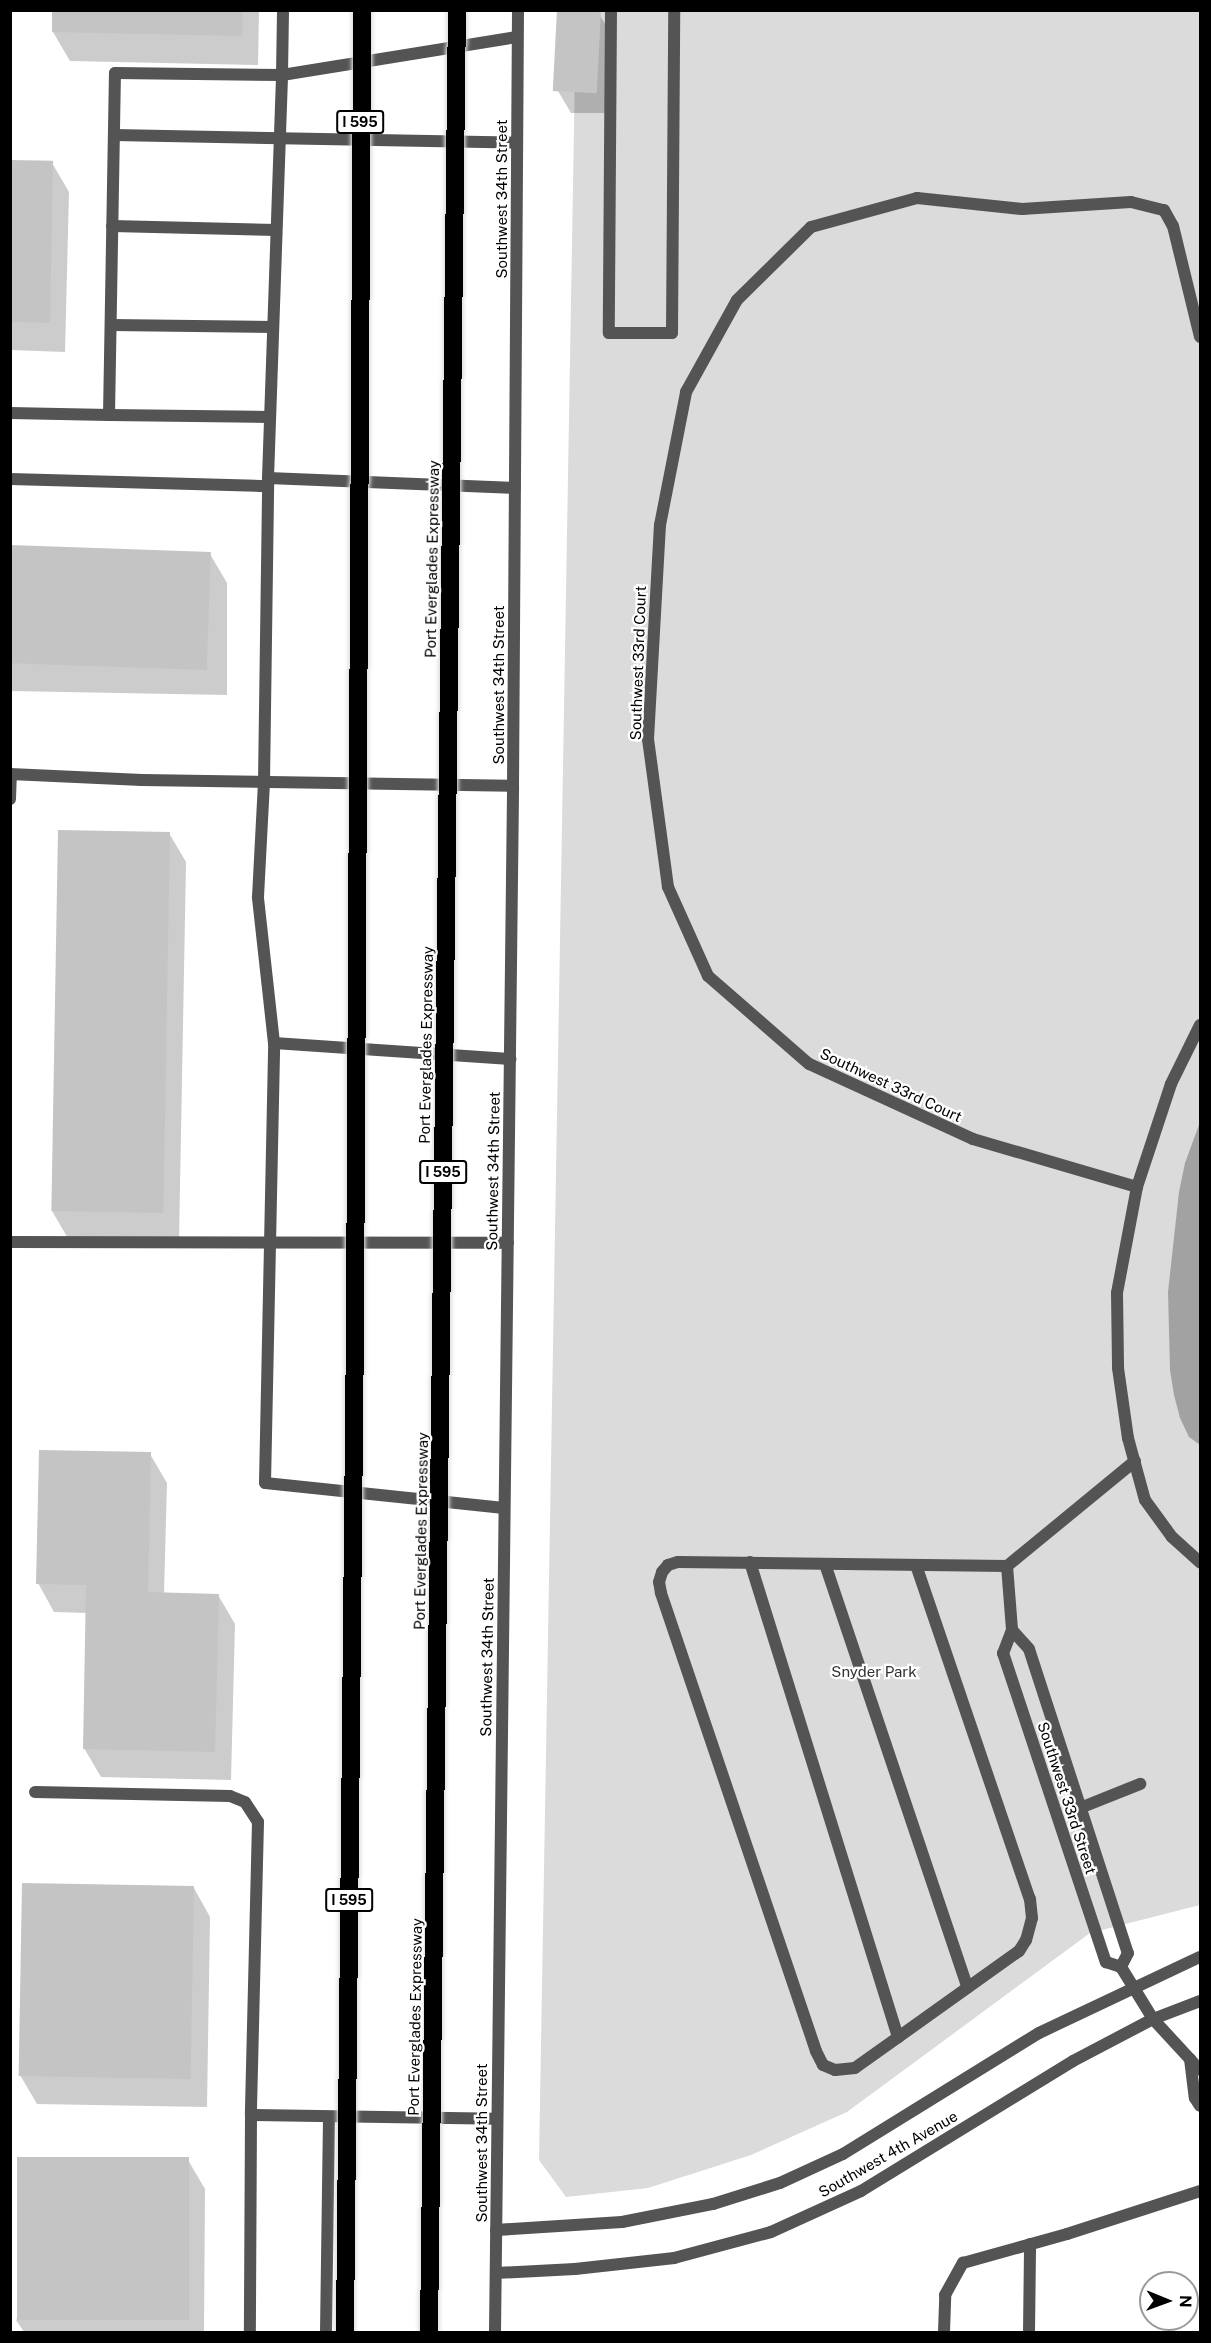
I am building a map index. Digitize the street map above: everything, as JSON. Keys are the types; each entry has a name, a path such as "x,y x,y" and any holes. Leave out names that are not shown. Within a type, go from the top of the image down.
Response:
{"highway":[{"name":"I 595","path":"345,2332 355,1320 362,10"},
{"name":"Port Everglades Expressway","path":"429,2332 457,10"}],"street":[{"path":"283,10 267,482 264,782 258,897 274,1043 268,1243 265,1483 504,1508"},
{"name":"Southwest 34th Street","path":"495,2332 513,786 518,10"},
{"path":"611,10 609,333 672,333 674,10"},
{"path":"109,415 116,73 282,75 517,37"},
{"path":"114,135 517,143"},
{"name":"Southwest 33rd Court","path":"1137,1187 973,1139 809,1064 708,976 668,886 648,739 660,525 686,392 737,300 811,227 917,198 1022,209 1131,202 1164,210 1173,226 1198,316"},
{"path":"112,226 276,230"},
{"path":"1198,316 1200,337"},
{"path":"111,325 273,327"},
{"path":"10,413 270,417"},
{"path":"10,480 267,482 515,488"},
{"path":"10,799 11,774 264,782 513,786"},
{"path":"1200,1025 1171,1084 1137,1187 1117,1293 1118,1368 1128,1438 1145,1500 1172,1537 1200,1562"},
{"path":"274,1043 510,1059"},
{"path":"10,1242 508,1243"},
{"path":"916,1565 1030,1899 1032,1918 1026,1940 1019,1951 855,2068 835,2070 823,2066 659,1582 668,1564 678,1562 1006,1566 1135,1461"},
{"path":"750,1562 898,2038"},
{"path":"825,1564 968,1988"},
{"name":"Southwest 33rd Street","path":"1006,1566 1012,1630 1003,1653 1106,1962 1122,1967 1153,2019 1200,2070"},
{"name":"Southwest 33rd Street","path":"1012,1630 1029,1649 1128,1953 1122,1967"},
{"path":"1080,1808 1140,1784"},
{"path":"35,1792 230,1796 245,1802 258,1822 251,2115 250,2332"},
{"name":"Southwest 4th Avenue","path":"496,2230 621,2222 712,2204 780,2183 843,2154 1039,2033 1200,1956"},
{"name":"Southwest 4th Avenue","path":"496,2273 575,2269 674,2258 771,2232 861,2191 1073,2061 1153,2019 1200,2001"},
{"path":"1190,2058 1195,2098 1200,2106"},
{"path":"251,2115 497,2119"},
{"path":"326,2332 329,2117"},
{"path":"944,2332 945,2295 963,2263 1200,2191"},
{"path":"1029,2332 1030,2244"}],"green space":[{"name":"Snyder Park","path":"576,11 1200,11 1200,1905 1090,1933 847,2112 751,2155 648,2188 566,2197 539,2160"}],"shaded area":[{"path":"1200,1122 1200,1445 1189,1437 1180,1418 1174,1395 1170,1370 1168,1292 1179,1192 1185,1163"}],"building":[{"path":"52,10 243,10 242,36 52,32"},
{"path":"557,10 601,12 597,93 553,91"},
{"path":"10,160 53,161 50,323 10,322"},
{"path":"10,545 211,552 207,670 10,663"},
{"path":"58,830 170,832 163,1213 51,1211"},
{"path":"39,1450 151,1452 148,1592 219,1594 215,1752 83,1749 86,1585 36,1584"},
{"path":"22,1883 194,1886 191,2079 19,2076"},
{"path":"17,2157 189,2157 189,2320 17,2320"}]}
